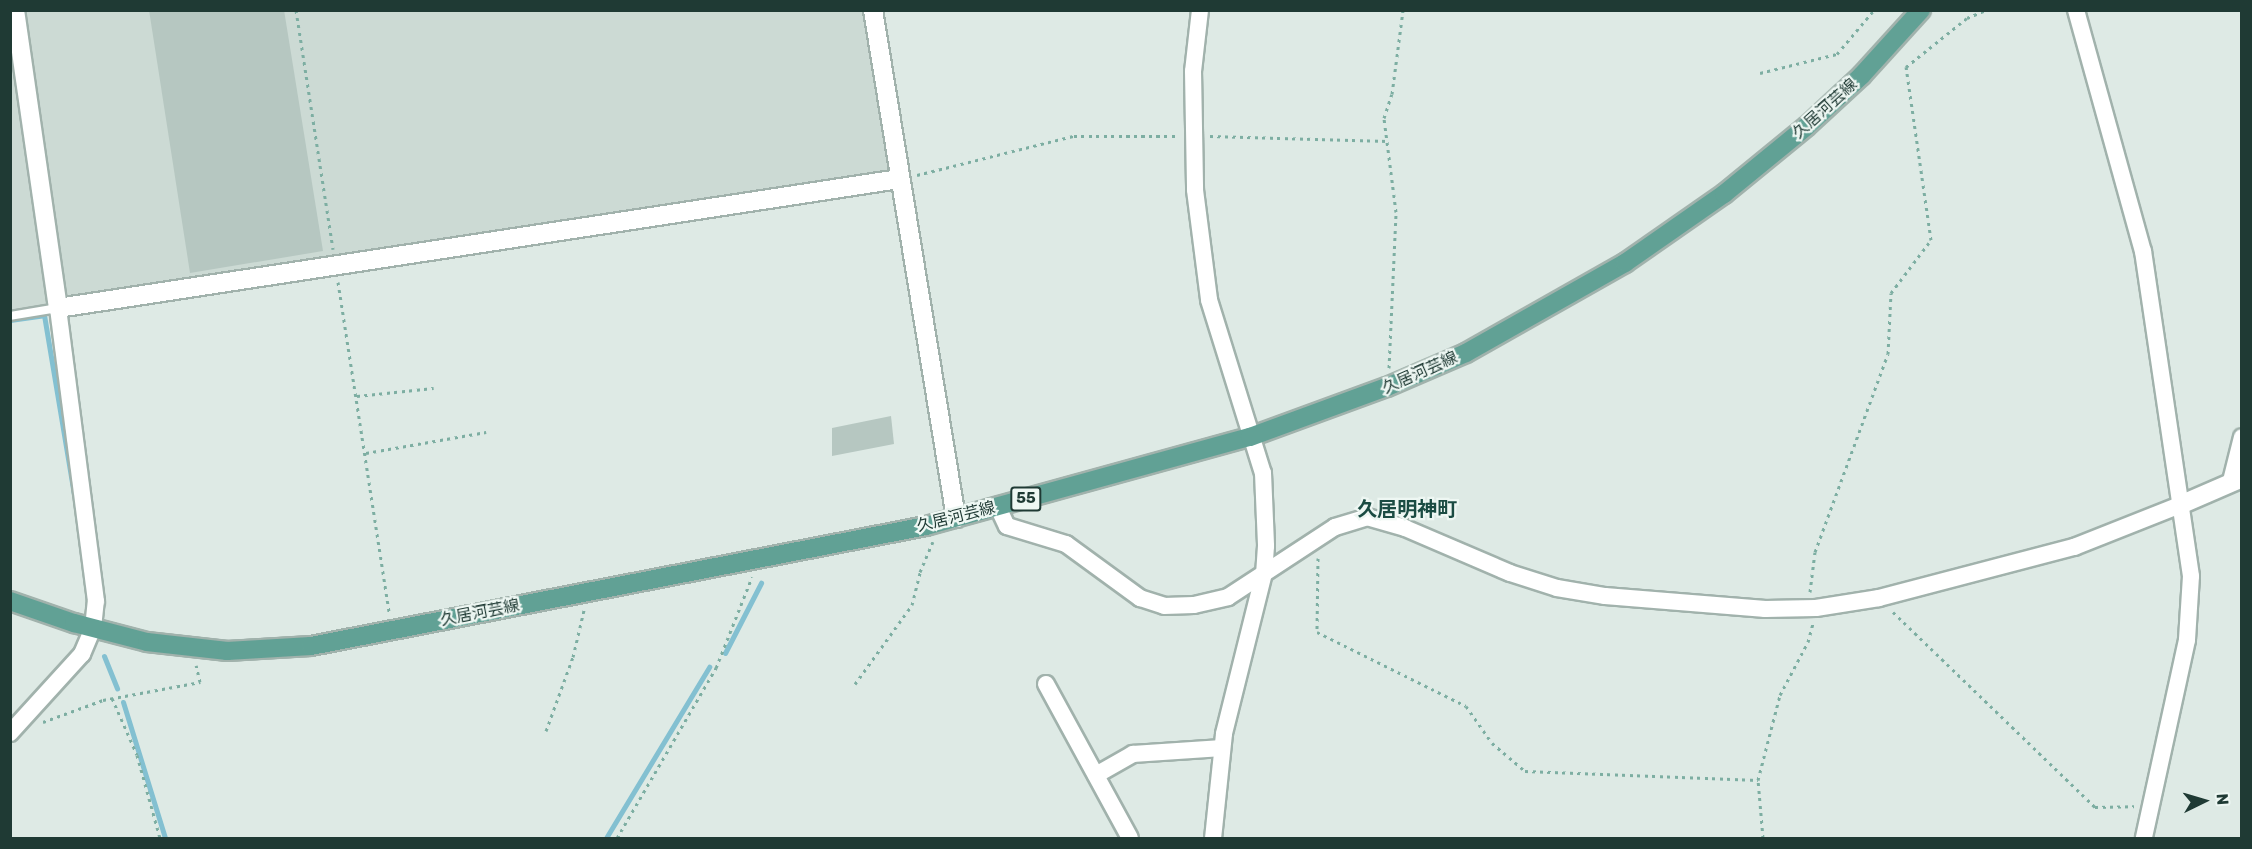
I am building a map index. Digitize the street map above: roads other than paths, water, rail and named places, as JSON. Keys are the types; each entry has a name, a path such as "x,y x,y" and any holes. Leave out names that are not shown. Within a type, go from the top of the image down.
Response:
{"main road":[{"name":"久居河芸線","path":"10,601 93,628 192,648 271,650 392,630 759,561 937,523 1250,437 1388,387 1534,317 1625,263 1715,200 1807,126 1863,75 1921,10"}],"street":[{"path":"10,733 82,654 93,628 96,601 58,308 15,10"},
{"path":"873,10 956,518"},
{"path":"1200,10 1193,71 1195,190 1209,300 1263,473 1264,573 1222,748 1213,838"},
{"path":"2076,10 2143,251 2191,576 2191,606 2144,838"},
{"path":"58,308 899,179"},
{"path":"998,507 1007,526 1066,544 1118,584 1152,603 1176,607 1212,602 1245,588 1319,536 1346,521 1375,518 1510,573 1557,588 1659,602 1813,608 1879,598 2074,547 2180,505 2236,479 2241,437"},
{"path":"1046,684 1130,838"},
{"path":"1096,775 1133,754 1222,748"}],"lane":[{"path":"10,316 58,308"}],"waterway":[{"path":"10,320 44,315 74,495"},
{"path":"725,653 761,583"},
{"path":"104,656 117,689"},
{"path":"606,838 709,667"},
{"path":"123,702 165,838"}],"district":[{"name":"久居明神町","path":"1407,509"}]}
